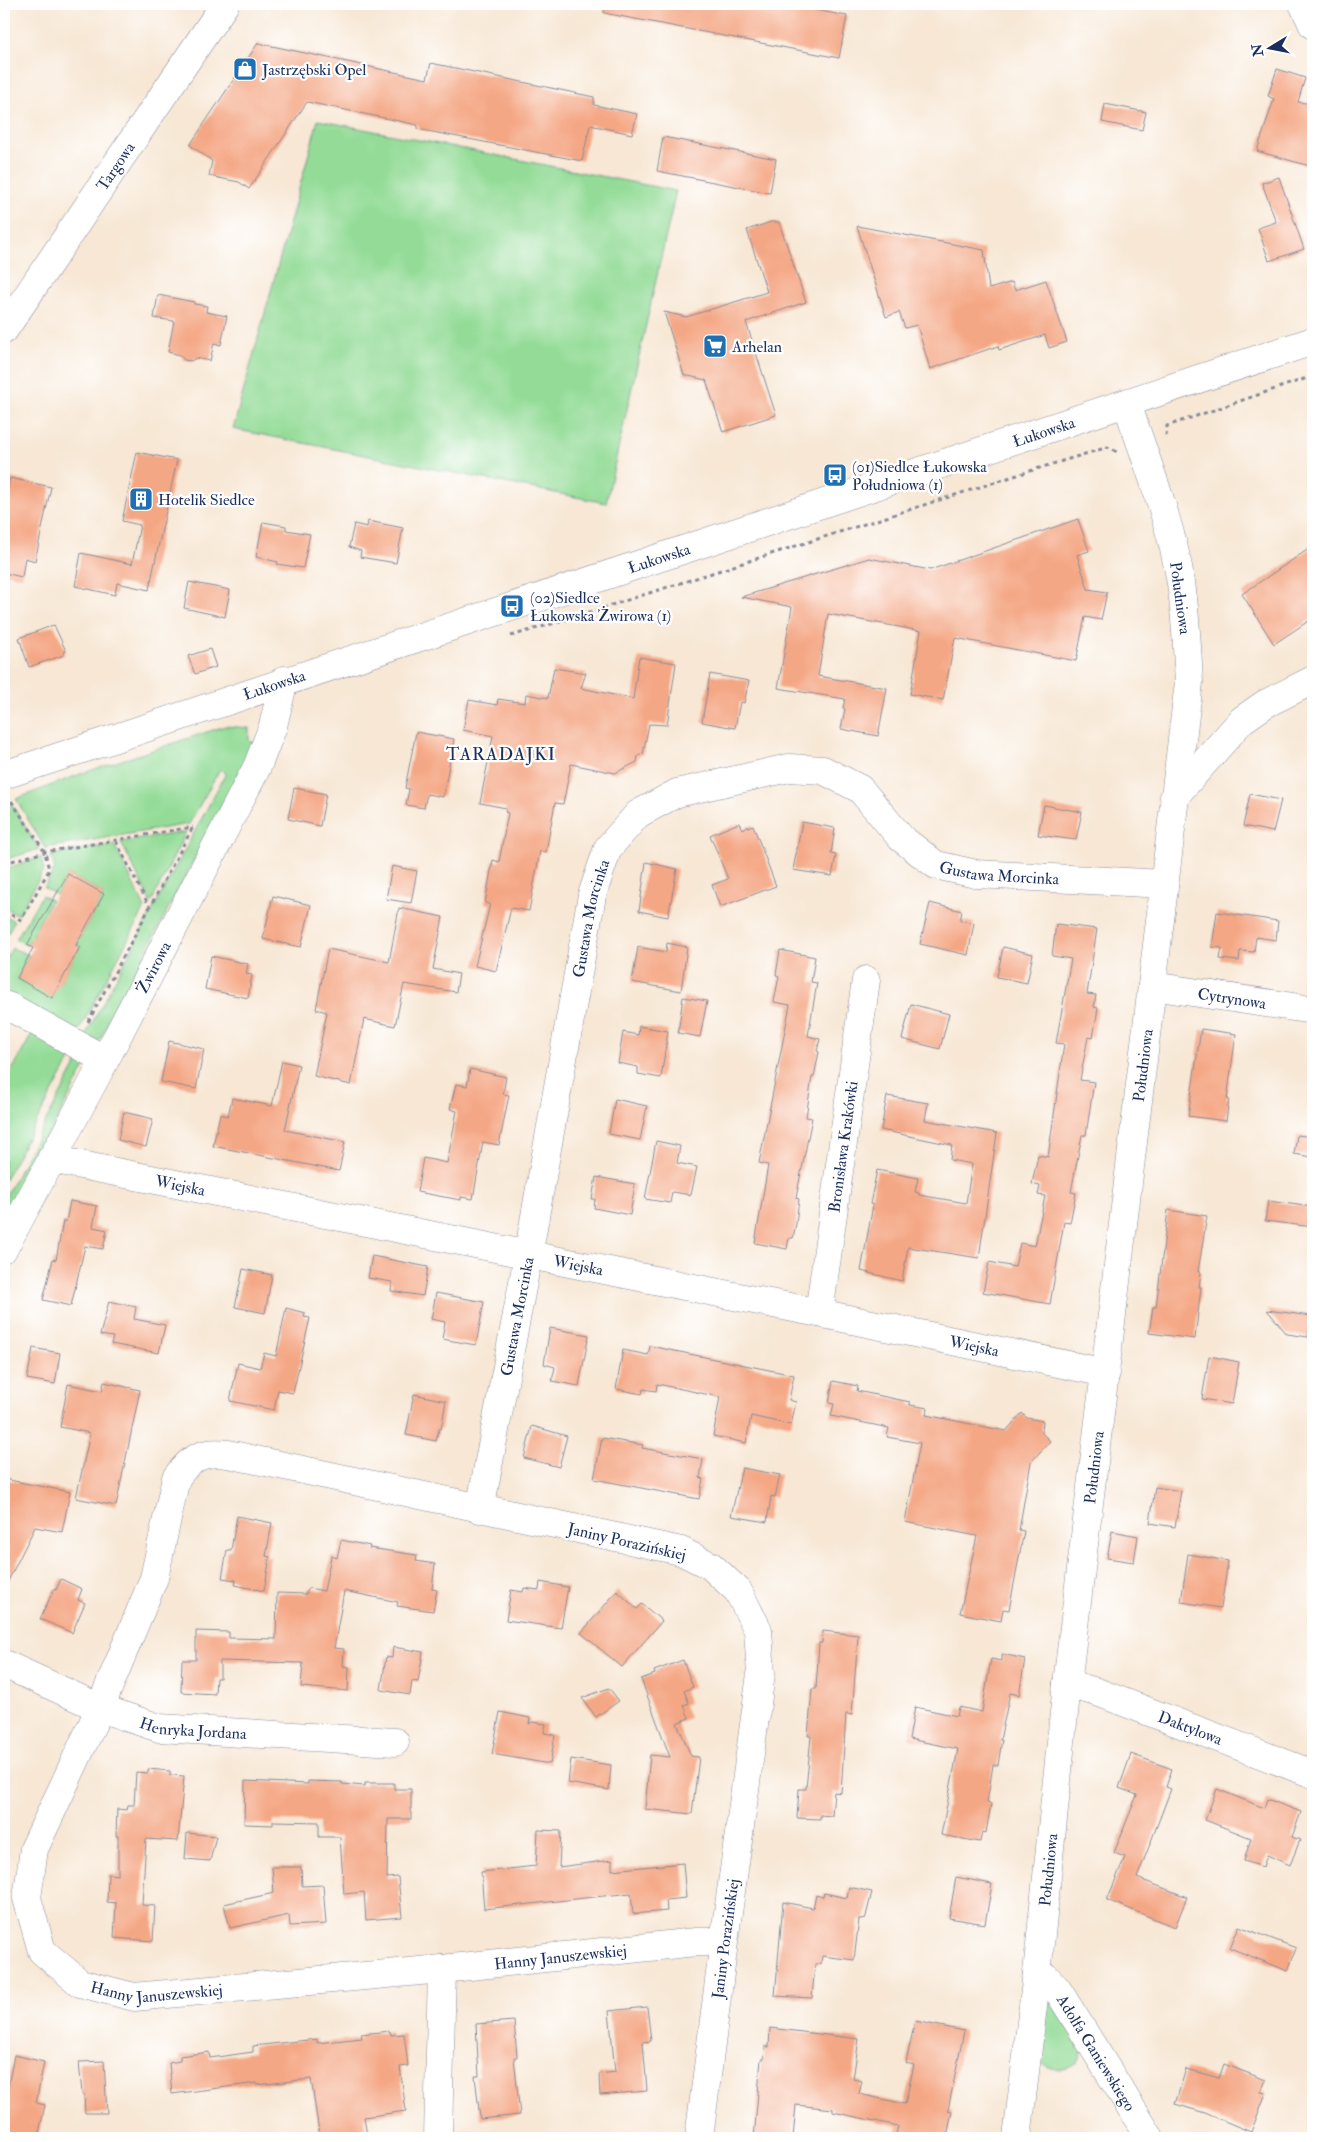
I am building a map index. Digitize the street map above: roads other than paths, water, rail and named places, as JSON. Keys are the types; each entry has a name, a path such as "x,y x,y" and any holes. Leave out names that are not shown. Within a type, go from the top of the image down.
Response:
{"street":[{"name":"Targowa","path":"4,330 225,4"},
{"path":"1302,4 1313,25"},
{"name":"Łukowska","path":"6,786 284,680 1127,404 1313,341"},
{"name":"Południowa","path":"1017,2138 1037,1973 1067,1684 1189,682 1181,584 1170,534 1127,404"},
{"name":"Żwirowa","path":"4,1248 106,1060 257,767 273,726 284,680"},
{"path":"1174,797 1242,720 1265,704 1313,680"},
{"name":"Gustawa Morcinka","path":"480,1509 528,1256 592,895 608,848 638,814 676,793 789,768 823,770 860,789 901,838 936,865 976,874 1164,884"},
{"name":"Bronisława Krakówki","path":"819,1313 866,980"},
{"name":"Cytrynowa","path":"1152,986 1313,1010"},
{"path":"4,1005 106,1060"},
{"name":"Wiejska","path":"51,1159 819,1313 1106,1373"},
{"name":"Janiny Porazińskiej","path":"196,1457 212,1452 228,1454 681,1551 711,1566 738,1591 758,1630 761,1674 699,2138"},
{"name":"Hanny Januszewskiej","path":"196,1457 184,1467 176,1478 154,1578 100,1708 34,1849 27,1898 42,1951 80,1983 134,1997 442,1969 696,1942 724,1942"},
{"name":"Henryka Jordana","path":"4,1664 100,1708 159,1728 396,1742"},
{"name":"Daktylowa","path":"1067,1684 1097,1692 1313,1774"},
{"path":"438,2138 442,1969"},
{"name":"Adolfa Ganiewskiego","path":"1037,1973 1048,1978 1057,1989 1150,2138"}],"place":[{"name":"Jastrzębski Opel","path":"245,69"},
{"name":"Arhelan","path":"715,346"},
{"name":"(01)Siedlce Łukowska Południowa (1)","path":"835,475"},
{"name":"Hotelik Siedlce","path":"141,499"},
{"name":"(02)Siedlce Łukowska Żwirowa (1)","path":"512,606"}],"district":[{"name":"TARADAJKI","path":"501,754"}]}
